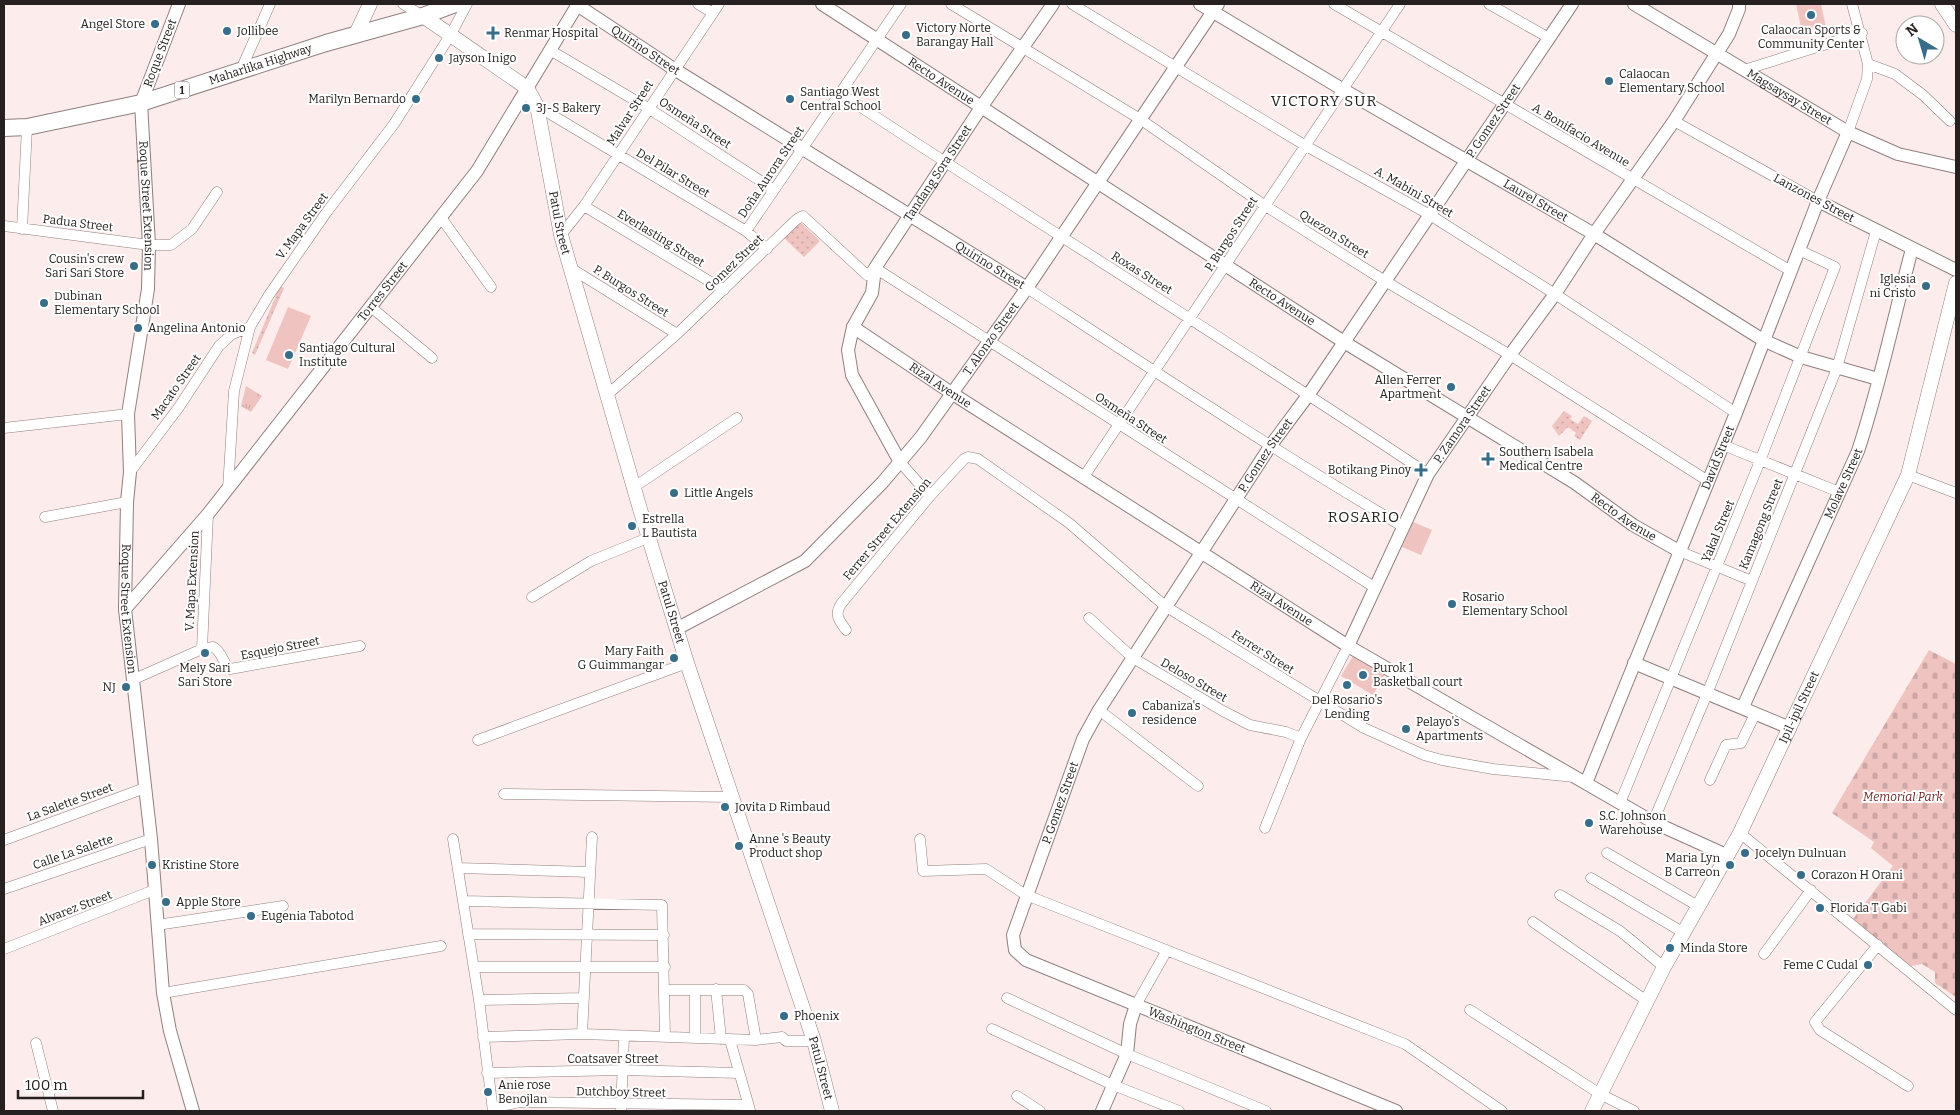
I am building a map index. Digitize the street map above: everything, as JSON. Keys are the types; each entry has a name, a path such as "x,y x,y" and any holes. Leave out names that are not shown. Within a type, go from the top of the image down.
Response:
{"main road":[{"path":"356,34 370,4"},
{"name":"Maharlika Highway","path":"4,128 27,127 141,103 356,34 423,16 455,4"},
{"path":"1942,4 1956,25"},
{"path":"423,16 527,88"},
{"name":"Patul Street","path":"527,88 537,106 561,235 634,487 678,628 687,664 814,1042 832,1111"},
{"name":"Ipil-ipil Street","path":"1592,1111 1664,967 1740,833 1908,475 1956,283"}],"street":[{"name":"Roque Street","path":"141,103 179,4"},
{"path":"240,72 270,4"},
{"path":"403,4 423,16"},
{"name":"V. Mapa Street","path":"228,489 234,391 250,327 269,295 326,213 394,124 451,34 467,4"},
{"path":"698,4 716,8"},
{"name":"Recto Avenue","path":"822,4 1227,264 1344,342 1575,483 1634,524 1679,551 1752,580"},
{"name":"Doña Aurora Street","path":"746,231 773,188 841,94 901,4"},
{"name":"Quezon Street","path":"951,4 1022,49 1140,119 1264,205 1510,355 1708,481"},
{"name":"Tandang Sora Street","path":"875,268 909,214 1053,4"},
{"name":"A. Mabini Street","path":"1072,4 1306,146 1430,215 1555,294 1736,413"},
{"name":"Laurel Street","path":"1200,4 1216,8 1342,89 1594,234 1763,340 1801,357 1878,379"},
{"name":"A. Bonifacio Avenue","path":"1334,4 1791,272"},
{"name":"P. Burgos Street","path":"1083,478 1400,4"},
{"path":"1489,4 1549,38"},
{"name":"P. Gomez Street","path":"1013,935 1083,739 1099,710 1271,445 1310,394 1572,4"},
{"name":"Magsaysay Street","path":"1634,4 1848,132 1898,154 1956,167"},
{"name":"P. Zamora Street","path":"1265,828 1301,738 1348,646 1402,526 1428,474 1674,121 1729,34 1739,9 1739,4"},
{"path":"1848,132 1867,79 1868,64 1862,33 1852,4"},
{"name":"Torres Street","path":"125,609 208,514 478,171 578,5"},
{"name":"Quirino Street","path":"578,5 674,69 1027,288 1155,372 1402,526"},
{"name":"Malvar Street","path":"561,235 584,206 716,8"},
{"name":"T. Alonzo Street","path":"678,628 805,561 836,531 900,462 953,394 1027,288 1216,8"},
{"path":"1744,70 1862,33"},
{"name":"Osmeña Street","path":"550,50 648,108 773,188"},
{"path":"1868,64 1895,74 1922,95 1950,121"},
{"name":"Roxas Street","path":"841,94 1310,394 1428,474"},
{"name":"Roque Street Extension","path":"141,103 149,245 148,289 128,414 130,472 127,502 125,609 151,839 163,993 170,1031 193,1111"},
{"name":"Del Pilar Street","path":"537,106 746,231 767,249"},
{"name":"Lanzones Street","path":"1674,121 1818,201 1956,270"},
{"path":"22,229 27,127"},
{"name":"David Street","path":"1581,780 1634,662 1736,413 1818,201 1848,132"},
{"name":"Padua Street","path":"4,226 149,245 171,245 192,229 217,192"},
{"name":"Everlasting Street","path":"584,206 724,290"},
{"name":"Gomez Street","path":"608,394 724,290 800,216 804,216 867,275 875,268"},
{"path":"442,219 491,287"},
{"name":"Kamagong Street","path":"1653,822 1707,694 1837,368 1876,230"},
{"name":"Molave Street","path":"1743,707 1858,451 1872,408 1912,249"},
{"name":"Yakal Street","path":"1620,803 1760,462 1835,267 1799,250"},
{"path":"875,268 872,293 853,327 848,342 852,375 900,462 930,496"},
{"name":"Osmeña Street","path":"875,268 1119,426 1374,587"},
{"name":"P. Burgos Street","path":"572,269 676,334"},
{"path":"372,308 432,358"},
{"name":"Macato Street","path":"130,472 179,407 219,346 232,334 250,327"},
{"name":"Rizal Avenue","path":"853,327 1083,478 1348,646 1653,822 1726,855"},
{"path":"4,428 128,414"},
{"path":"634,487 737,418"},
{"path":"1723,445 1760,462 1840,492"},
{"name":"Ferrer Street Extension","path":"846,630 838,619 838,609 930,496 964,460 968,457 978,459"},
{"name":"Ferrer Street","path":"978,459 1069,523 1165,606 1320,703 1388,740 1424,755 1492,769 1581,780"},
{"path":"1908,475 1956,493"},
{"path":"45,517 127,502"},
{"name":"V. Mapa Extension","path":"202,649 208,514"},
{"path":"532,596 591,561 650,538"},
{"name":"Deloso Street","path":"1089,618 1133,658 1223,712 1250,725 1286,732 1301,738"},
{"name":"Esquejo Street","path":"202,649 215,648 230,669 360,646"},
{"path":"132,680 202,649"},
{"path":"1634,662 1790,728"},
{"path":"478,740 687,664"},
{"path":"1099,710 1198,786"},
{"path":"1710,780 1726,745 1741,743 1755,714"},
{"name":"La Salette Street","path":"4,840 145,788"},
{"path":"504,794 732,797"},
{"path":"1740,833 1956,1010"},
{"path":"582,1034 592,837"},
{"name":"Calle La Salette","path":"4,889 151,839"},
{"path":"453,839 479,1000 493,1110"},
{"path":"920,839 923,871 986,869 1026,895 1166,952 1405,1044 1502,1111"},
{"path":"1607,853 1698,906"},
{"path":"458,868 590,872"},
{"path":"1591,878 1684,933"},
{"name":"Alvarez Street","path":"4,949 154,890"},
{"path":"1764,954 1811,890"},
{"path":"1560,895 1620,931 1664,967"},
{"path":"463,901 661,904 664,908 665,1037"},
{"path":"157,926 283,906"},
{"path":"1533,922 1646,1001"},
{"path":"468,934 664,935"},
{"name":"Washington Street","path":"1013,935 1015,950 1026,960 1396,1111"},
{"path":"1878,945 1815,1022 1820,1030 1908,1086"},
{"path":"163,993 441,946"},
{"path":"1102,1111 1127,1054 1130,1024 1136,1005 1166,952"},
{"path":"474,967 665,967"},
{"path":"665,990 742,989 746,992 756,1040"},
{"path":"695,990 695,1038"},
{"path":"716,990 725,1040 739,1073 749,1108"},
{"path":"479,1000 584,998"},
{"path":"1007,998 1127,1054 1266,1111"},
{"path":"1470,1010 1600,1094 1634,1111"},
{"path":"992,1029 1113,1085 1179,1111"},
{"path":"483,1037 582,1034 768,1040 773,1037 782,1037 786,1041 814,1042"},
{"path":"621,1108 624,1036"},
{"path":"36,1043 53,1111"},
{"name":"Coatsaver Street","path":"487,1073 622,1070 739,1073"},
{"path":"1017,1096 1040,1111"},
{"name":"Dutchboy Street","path":"493,1110 520,1107 749,1108"}],"green space":[{"name":"Calaocan Sports & Community Center","path":"1796,4 1821,4 1826,27 1802,32"},
{"path":"800,222 820,241 804,257 784,238"},
{"path":"280,286 284,288 255,355 252,353"},
{"path":"288,307 311,316 288,369 266,360"},
{"path":"246,386 262,396 251,412 241,406"},
{"path":"1564,411 1572,416 1570,419 1578,424 1584,416 1592,421 1580,440 1574,436 1576,433 1568,427 1559,436 1552,426"},
{"path":"1413,522 1432,530 1421,555 1402,547"},
{"name":"Memorial Park","path":"1929,650 1956,664 1956,997 1935,983 1935,972 1922,964 1911,966 1853,919 1893,866 1871,848 1874,842 1832,813"},
{"name":"Purok 1 Basketball court","path":"1353,656 1385,674 1373,695 1341,676"}],"place":[{"name":"Calaocan Sports & Community Center","path":"1811,15"},
{"name":"Angel Store","path":"155,24"},
{"name":"Jollibee","path":"227,31"},
{"name":"Renmar Hospital","path":"493,33"},
{"name":"Victory Norte Barangay Hall","path":"906,35"},
{"name":"Jayson Inigo","path":"439,58"},
{"name":"Calaocan Elementary School","path":"1609,81"},
{"name":"Marilyn Bernardo","path":"416,99"},
{"name":"Santiago West Central School","path":"790,99"},
{"name":"3J-S Bakery","path":"526,108"},
{"name":"Cousin's crew Sari Sari Store","path":"134,266"},
{"name":"Iglesia ni Cristo","path":"1926,286"},
{"name":"Dubinan Elementary School","path":"44,303"},
{"name":"Angelina Antonio","path":"138,328"},
{"name":"Santiago Cultural Institute","path":"289,355"},
{"name":"Allen Ferrer Apartment","path":"1451,387"},
{"name":"Southern Isabela Medical Centre","path":"1488,459"},
{"name":"Botikang Pinoy","path":"1421,470"},
{"name":"Little Angels","path":"674,493"},
{"name":"Estrella L Bautista","path":"632,526"},
{"name":"Rosario Elementary School","path":"1452,604"},
{"name":"Mely Sari Sari Store","path":"205,653"},
{"name":"Mary Faith G Guimmangar","path":"674,658"},
{"name":"Purok 1 Basketball court","path":"1363,675"},
{"name":"Del Rosario's Lending","path":"1347,685"},
{"name":"NJ","path":"126,687"},
{"name":"Cabaniza's residence","path":"1132,713"},
{"name":"Pelayo's Apartments","path":"1406,729"},
{"name":"Jovita D Rimbaud","path":"725,807"},
{"name":"S.C. Johnson Warehouse","path":"1589,823"},
{"name":"Anne 's Beauty Product shop","path":"739,846"},
{"name":"Jocelyn Dulnuan","path":"1745,853"},
{"name":"Kristine Store","path":"152,865"},
{"name":"Maria Lyn B Carreon","path":"1730,865"},
{"name":"Corazon H Orani","path":"1801,875"},
{"name":"Apple Store","path":"166,902"},
{"name":"Florida T Gabi","path":"1820,908"},
{"name":"Eugenia Tabotod","path":"251,916"},
{"name":"Minda Store","path":"1670,948"},
{"name":"Feme C Cudal","path":"1868,965"},
{"name":"Phoenix","path":"784,1016"},
{"name":"Anie rose Benojlan","path":"488,1092"}],"district":[{"name":"VICTORY SUR","path":"1324,101"},
{"name":"ROSARIO","path":"1364,517"}]}
